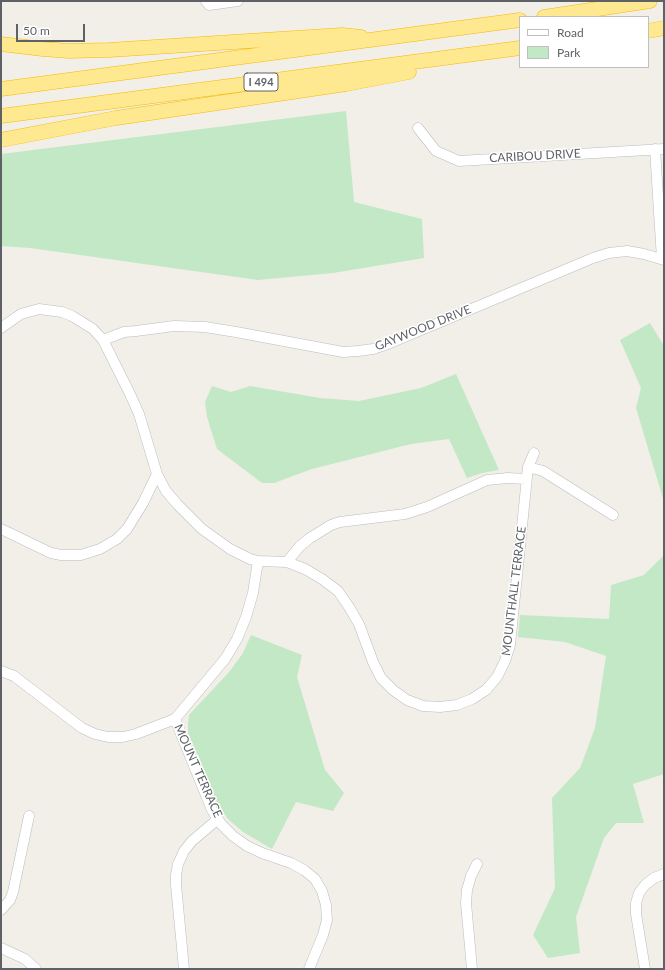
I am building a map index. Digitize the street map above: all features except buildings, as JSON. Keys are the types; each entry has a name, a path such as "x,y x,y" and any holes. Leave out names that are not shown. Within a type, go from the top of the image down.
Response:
{"highway":[{"path":"551,16 650,1"},
{"name":"I 494","path":"1,89 382,40 519,20"},
{"path":"649,31 664,28"},
{"path":"1,44 36,49 69,51 110,50 342,35 382,40"},
{"name":"I 494","path":"1,116 519,48"},
{"path":"1,140 116,118 346,84 414,71 457,57"}],"street":[{"path":"206,1 209,5 238,1"},
{"name":"CARIBOU DRIVE","path":"418,128 436,151 459,160 659,149"},
{"path":"659,149 663,260"},
{"name":"GAYWOOD DRIVE","path":"103,340 124,332 174,326 205,327 343,352 373,349 593,258 609,253 627,251 644,254 663,260"},
{"path":"1,328 21,314 39,309 51,310 72,316 93,329 103,340 139,414 157,474 143,503 127,529 117,539 100,549 81,554 61,555 51,553 1,529"},
{"name":"MOUNTHALL TERRACE","path":"157,474 166,491 202,529 241,556 258,561 287,562 322,578 338,591 359,624 373,662 381,678 393,690 407,700 423,706 440,707 456,706 472,699 486,690 497,677 505,661 510,645 526,479 528,467 534,452"},
{"path":"528,467 543,471 614,515"},
{"path":"287,562 300,546 331,525 340,522 405,514 427,507 487,480 508,478 526,479"},
{"name":"MOUNT TERRACE","path":"258,561 251,599 246,617 237,639 225,659 175,719 210,805 218,818 233,836 247,846 304,870 314,879 322,892 326,905 327,920 323,935 309,969"},
{"path":"1,671 14,676 82,728 95,734 108,737 123,737 136,734 175,719"},
{"path":"1,910 10,900 13,892 29,816"},
{"path":"184,969 176,880 178,864 184,851 192,841 218,818"},
{"path":"472,969 466,903 467,890 471,876 477,864"},
{"path":"645,969 636,914 636,903 639,893 645,885 654,878 664,874"},
{"path":"1,948 25,959 36,969"}],"green space":[{"path":"346,111 354,202 422,219 424,258 333,273 258,280 30,248 1,246 1,154"},
{"path":"650,323 664,346 664,502 636,408 641,388 620,340"},
{"path":"456,374 499,470 482,473 467,478 449,439 411,444 312,469 274,483 262,483 217,449 207,417 205,402 212,386 231,392 250,386 320,398 359,401 421,388"},
{"path":"664,555 664,774 633,784 644,823 616,823 604,838 576,917 580,953 548,958 533,935 555,888 552,798 580,768 595,728 606,656 565,642 518,637 520,615 609,619 611,585 644,575"},
{"path":"251,635 302,655 297,677 325,770 344,793 333,811 296,802 272,849 243,832 228,819 218,804 188,733 189,715 230,671 243,653"}]}
